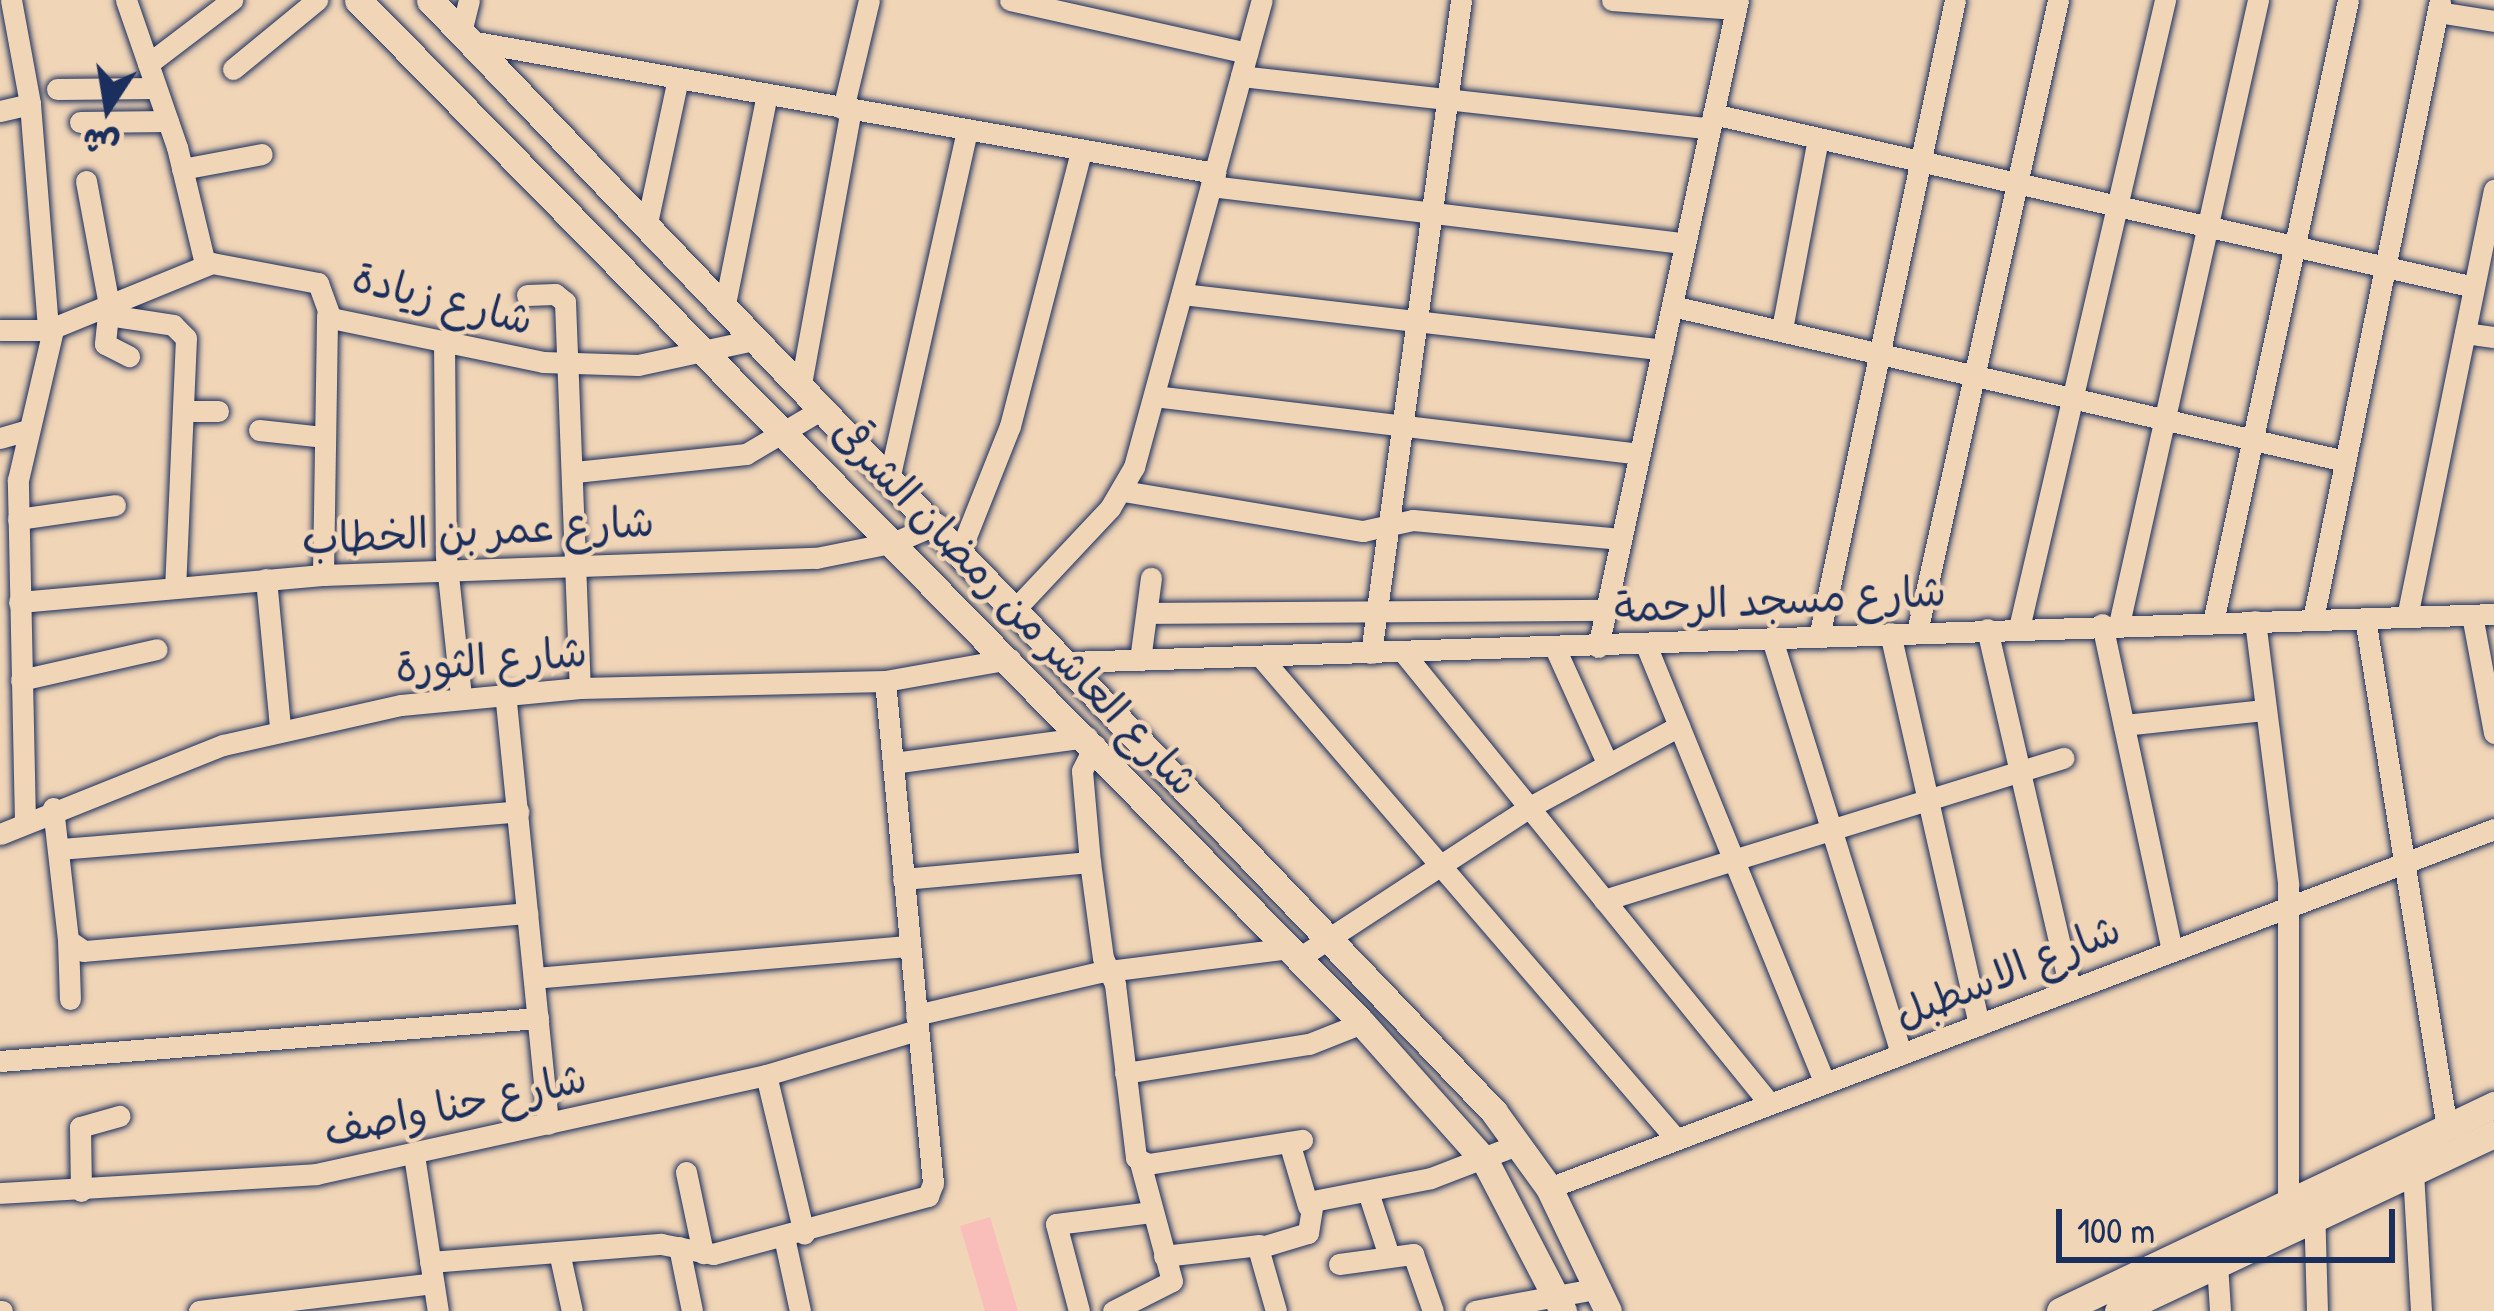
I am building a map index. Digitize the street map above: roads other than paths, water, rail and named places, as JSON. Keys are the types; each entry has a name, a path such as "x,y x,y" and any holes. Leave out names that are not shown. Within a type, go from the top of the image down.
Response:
{"street":[{"path":"11,0 30,104 51,330 24,431 9,571 19,602 26,822"},
{"path":"148,64 232,0"},
{"path":"232,69 317,0"},
{"name":"شارع العاشر من رمضان الشرقى","path":"358,0 1117,767 1362,1023 1485,1161 1560,1303"},
{"path":"430,0 1146,741 1519,1144 1549,1189 1604,1299 1475,1311"},
{"path":"466,37 469,0"},
{"path":"801,384 869,0"},
{"path":"1010,0 1247,53"},
{"path":"972,621 1011,601 1123,491 1154,397 1262,0"},
{"path":"1371,653 1461,0"},
{"path":"1598,647 1737,5 1612,0"},
{"path":"1819,637 1955,0"},
{"path":"1917,632 2058,0"},
{"path":"2019,628 2165,0"},
{"path":"2171,947 2124,725 2110,624 2165,421 2258,0"},
{"path":"2213,622 2348,0"},
{"path":"0,330 51,330 109,310 205,264 134,3"},
{"path":"2313,619 2439,6 2494,21"},
{"path":"466,37 1081,151 1213,180 1430,214 1685,243"},
{"path":"1241,76 1446,100 1712,122 1819,138 2474,287"},
{"path":"647,223 678,78"},
{"path":"57,88 156,88"},
{"path":"725,304 767,94"},
{"path":"0,111 30,104"},
{"path":"80,122 168,121"},
{"path":"890,475 967,131"},
{"path":"1782,329 1819,138"},
{"path":"961,549 1010,426 1081,151"},
{"path":"182,169 262,154"},
{"path":"86,181 109,310 106,348 129,356"},
{"path":"2407,617 2494,190"},
{"name":"شارع زيادة","path":"205,264 318,283 327,315 573,365 709,354 758,339"},
{"path":"1182,294 1663,350"},
{"path":"527,295 563,298 573,365 580,688"},
{"path":"1672,306 2345,461"},
{"path":"109,310 183,332 175,587"},
{"path":"323,575 327,315"},
{"path":"2464,333 2494,338"},
{"path":"444,341 446,571 461,697"},
{"path":"1154,397 1401,430 1640,454"},
{"path":"575,472 725,459 788,434 824,408"},
{"path":"183,411 218,411"},
{"path":"259,430 323,437"},
{"path":"0,438 24,431"},
{"path":"1123,491 1363,531 1413,520 1622,539"},
{"path":"18,519 115,505"},
{"name":"شارع عمر بن الخطاب","path":"19,602 323,575 816,557 895,542 937,524"},
{"path":"1140,660 1151,578"},
{"path":"266,579 280,727"},
{"path":"1147,613 1606,610"},
{"path":"2483,614 2493,724"},
{"name":"شارع مسجد الرحمة","path":"1070,662 2483,614"},
{"path":"2365,618 2446,1128"},
{"path":"2255,621 2286,902 2288,1204"},
{"path":"1987,629 2070,988"},
{"path":"1890,633 1979,1025"},
{"path":"1772,639 1901,1054"},
{"path":"1646,645 1825,1084"},
{"path":"1555,648 1608,765"},
{"path":"21,680 157,649"},
{"path":"1403,652 1771,1104"},
{"path":"1260,656 1676,1139"},
{"name":"شارع الثورة","path":"0,834 53,808 280,727 505,692 885,681 1010,659"},
{"path":"199,1311 298,1306 431,1273 559,1252 679,1247 703,1253 794,1235 922,1199 933,1183 885,681"},
{"path":"505,692 548,1124"},
{"path":"2124,725 2265,710"},
{"path":"1294,953 1330,936 1528,808 1679,726"},
{"path":"893,763 1091,741 1082,771 1090,862 1140,1162 1171,1284 1113,1311"},
{"path":"1117,767 1146,741"},
{"path":"1604,900 2064,758"},
{"path":"53,808 70,999"},
{"path":"60,848 518,811"},
{"name":"شارع الاسطبل","path":"1549,1189 2286,902 2494,829"},
{"path":"903,879 1090,862"},
{"path":"68,940 90,951 527,913"},
{"path":"534,978 909,946"},
{"name":"شارع حنا واصف","path":"0,1193 285,1178 414,1155 766,1075 916,1023 1109,971 1294,953"},
{"path":"0,1061 538,1018"},
{"path":"1125,1072 1309,1044 1362,1023"},
{"path":"766,1075 794,1235 800,1311"},
{"path":"2119,1311 2217,1264 2446,1128 2494,1105"},
{"path":"81,1191 80,1127 119,1116"},
{"path":"2060,1311 2288,1204 2314,1205 2413,1172 2494,1134"},
{"path":"1140,1162 1296,1141 1308,1233 1259,1245 1164,1256"},
{"path":"1308,1206 1485,1161 1519,1144"},
{"path":"414,1155 438,1311"},
{"path":"686,1172 703,1253"},
{"path":"2413,1172 2421,1311"},
{"path":"1368,1192 1389,1256"},
{"path":"2314,1205 2317,1311"},
{"path":"1079,1311 1056,1224 1151,1212"},
{"path":"1259,1245 1276,1311"},
{"path":"679,1247 692,1311"},
{"path":"559,1252 572,1311"},
{"path":"1340,1264 1389,1256 1418,1258 1433,1311"},
{"path":"2217,1264 2220,1311"}]}
